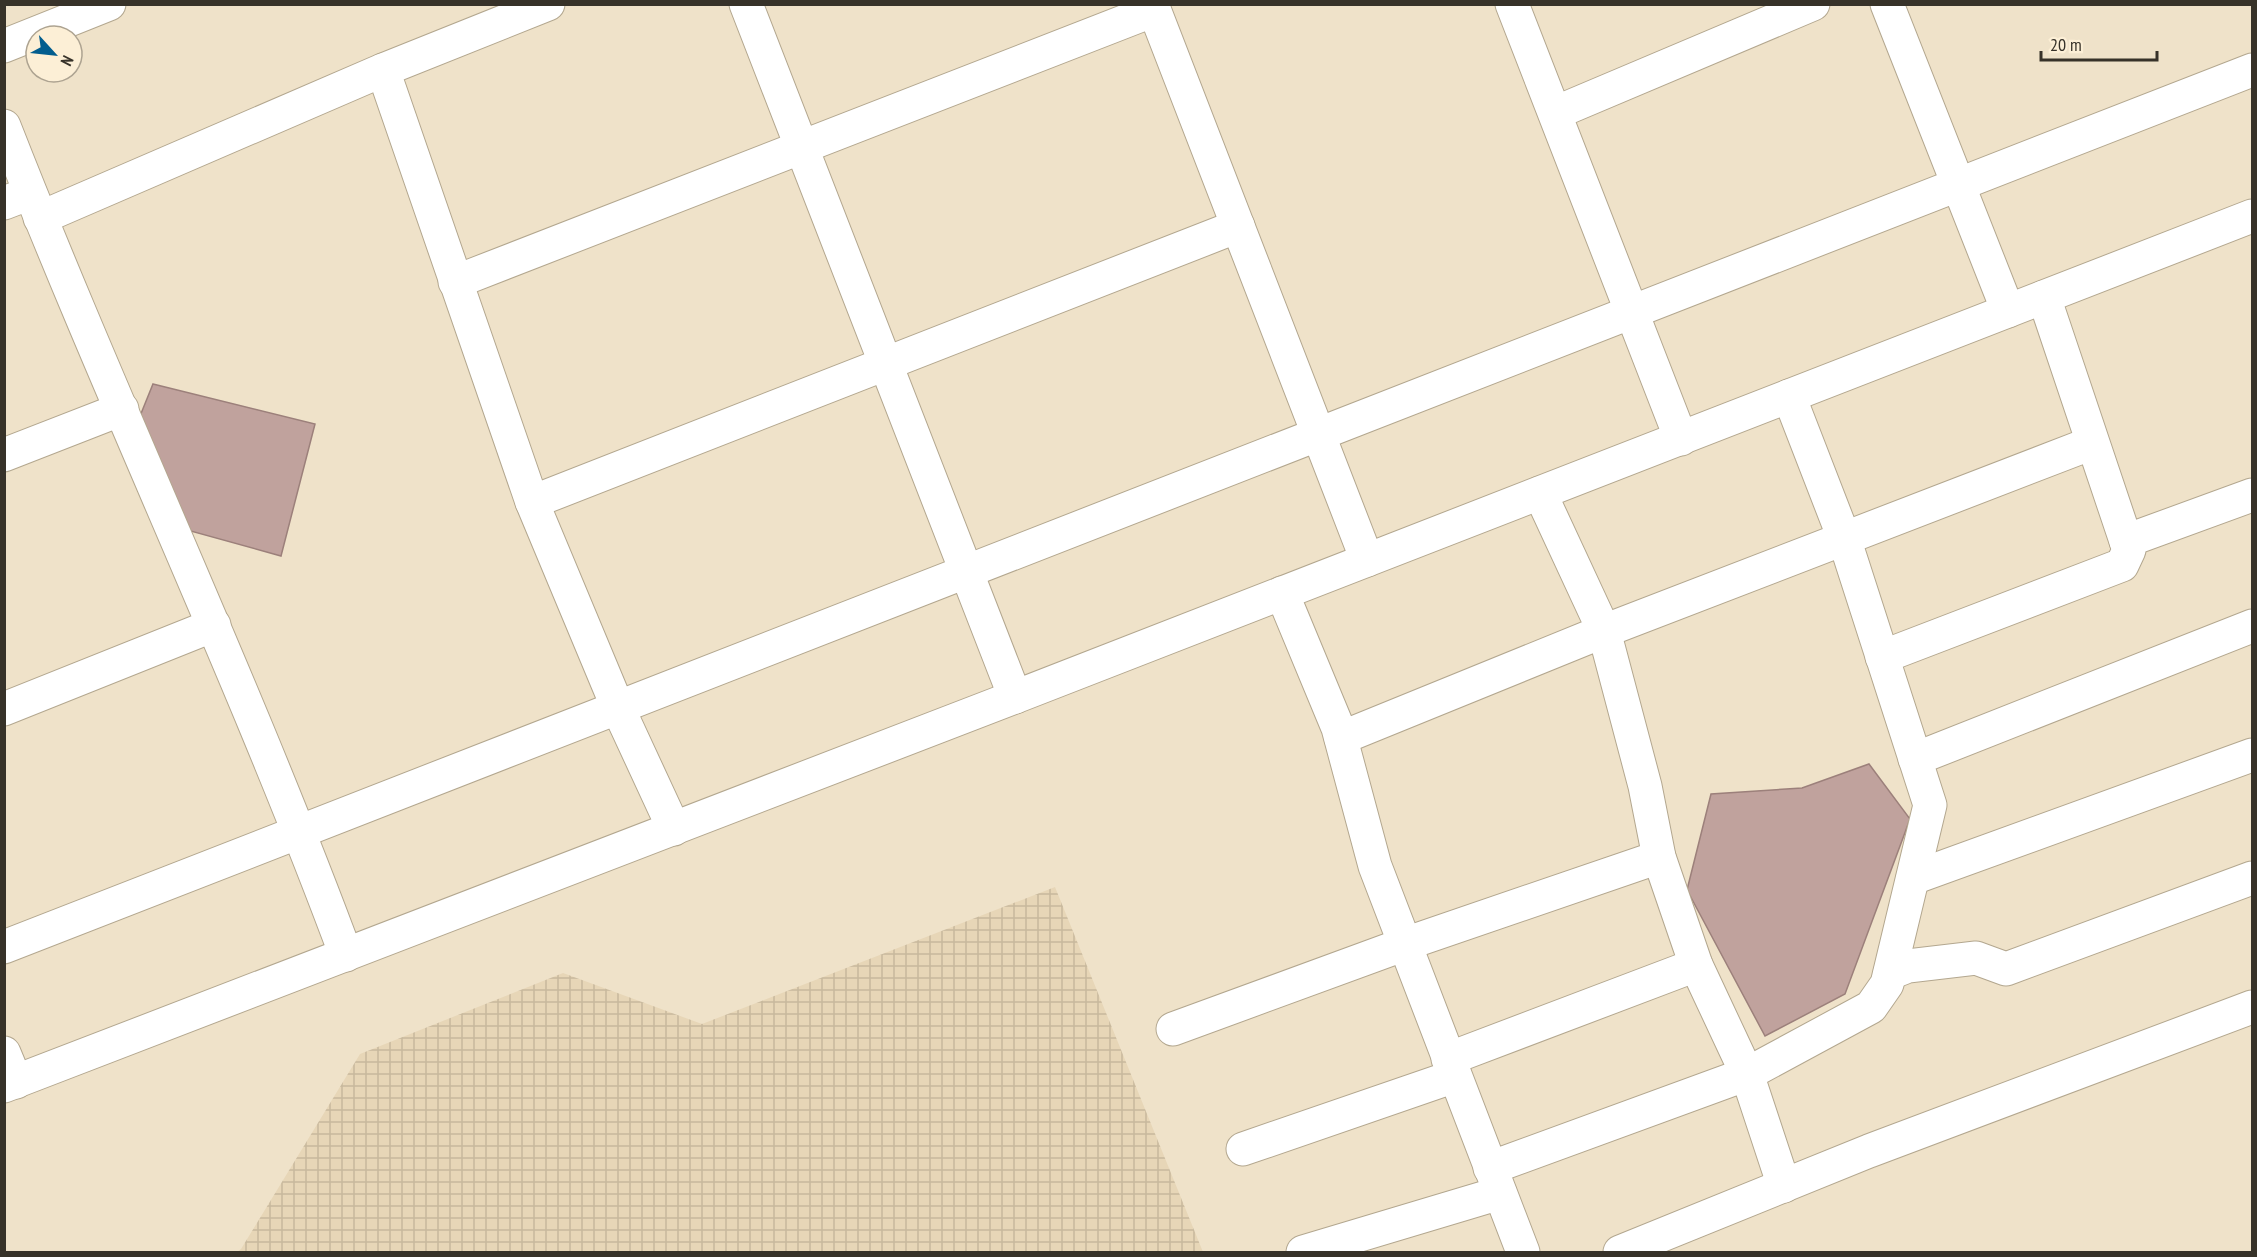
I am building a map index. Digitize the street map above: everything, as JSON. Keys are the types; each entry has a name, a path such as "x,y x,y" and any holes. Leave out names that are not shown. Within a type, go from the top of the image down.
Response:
{"street":[{"path":"4,46 109,4"},
{"path":"25,205 383,70 548,4"},
{"path":"746,4 1015,697"},
{"path":"1512,4 1681,439"},
{"path":"1555,113 1814,4"},
{"path":"1887,4 2008,311"},
{"path":"455,282 1153,7 1367,560"},
{"path":"383,70 532,502 618,708 674,829"},
{"path":"4,947 2253,70"},
{"path":"4,126 25,205 122,409 301,832 346,955"},
{"path":"8,1073 346,955 2253,216"},
{"path":"532,502 1238,226"},
{"path":"1882,657 2122,565 2128,550 2126,541 2044,297"},
{"path":"1303,1252 1495,1180 1746,1074 1871,1007 1887,984 1930,805 1844,538 1789,396"},
{"path":"4,455 122,409"},
{"path":"1341,738 1604,631 2092,443"},
{"path":"1540,493 1604,631 1645,786 1659,857 1696,965 1746,1074 1784,1186"},
{"path":"2126,541 2253,495"},
{"path":"1282,594 1341,738 1375,866 1523,1252"},
{"path":"4,710 214,625"},
{"path":"1915,759 2253,626"},
{"path":"1913,878 2253,755"},
{"path":"1173,1029 1405,944 1659,857"},
{"path":"1890,973 1908,966 1976,958 2006,969 2253,878"},
{"path":"1243,1149 1451,1067 1696,965"},
{"path":"1620,1252 1880,1147 2253,1007"}],"shaded area":[{"path":"1055,887 1203,1252 237,1252 241,1249 360,1054 563,973 702,1024"}],"building":[{"path":"153,384 315,424 281,556 176,527 136,426"},
{"path":"1869,764 1910,819 1845,994 1765,1036 1687,890 1711,794 1802,788"}]}
